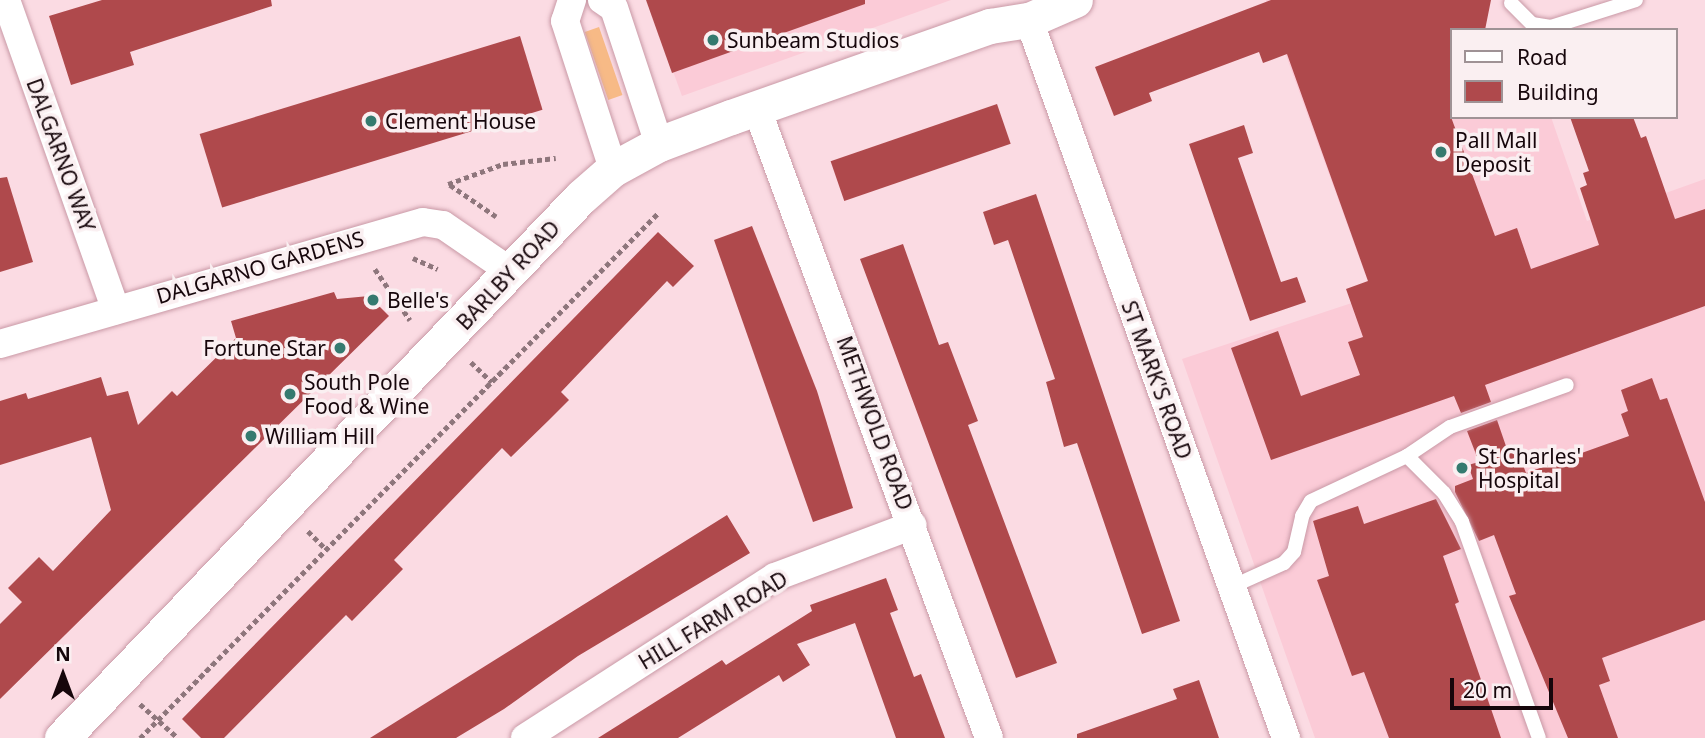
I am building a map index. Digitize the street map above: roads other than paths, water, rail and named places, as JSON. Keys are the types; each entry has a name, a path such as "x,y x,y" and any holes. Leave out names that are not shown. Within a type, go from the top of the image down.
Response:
{"street":[{"path":"572,0 565,21 613,169"},
{"path":"602,0 614,8 659,144"},
{"name":"BARLBY ROAD","path":"62,738 510,271 613,169 659,144 990,26 1029,20 1075,0"},
{"name":"DALGARNO WAY","path":"6,17 116,310"},
{"name":"ST MARK'S ROAD","path":"1029,20 1286,738"},
{"name":"METHWOLD ROAD","path":"757,109 913,525 989,738"},
{"name":"DALGARNO GARDENS","path":"0,344 423,222 443,225 510,271"},
{"name":"HILL FARM ROAD","path":"525,738 775,577 913,525"}],"lane":[{"path":"1511,3 1532,24 1551,27 1636,0"},
{"path":"1231,587 1284,563 1294,552 1302,516 1311,501 1407,456 1450,427 1567,385"},
{"path":"1407,456 1444,494 1462,522 1539,738"}],"place":[{"name":"Sunbeam Studios","path":"713,40"},
{"name":"Clement House","path":"371,121"},
{"name":"Pall Mall Deposit","path":"1441,152"},
{"name":"Belle's","path":"373,300"},
{"name":"Fortune Star","path":"340,348"},
{"name":"South Pole Food & Wine","path":"290,394"},
{"name":"William Hill","path":"251,436"},
{"name":"St Charles' Hospital","path":"1462,468"}]}
